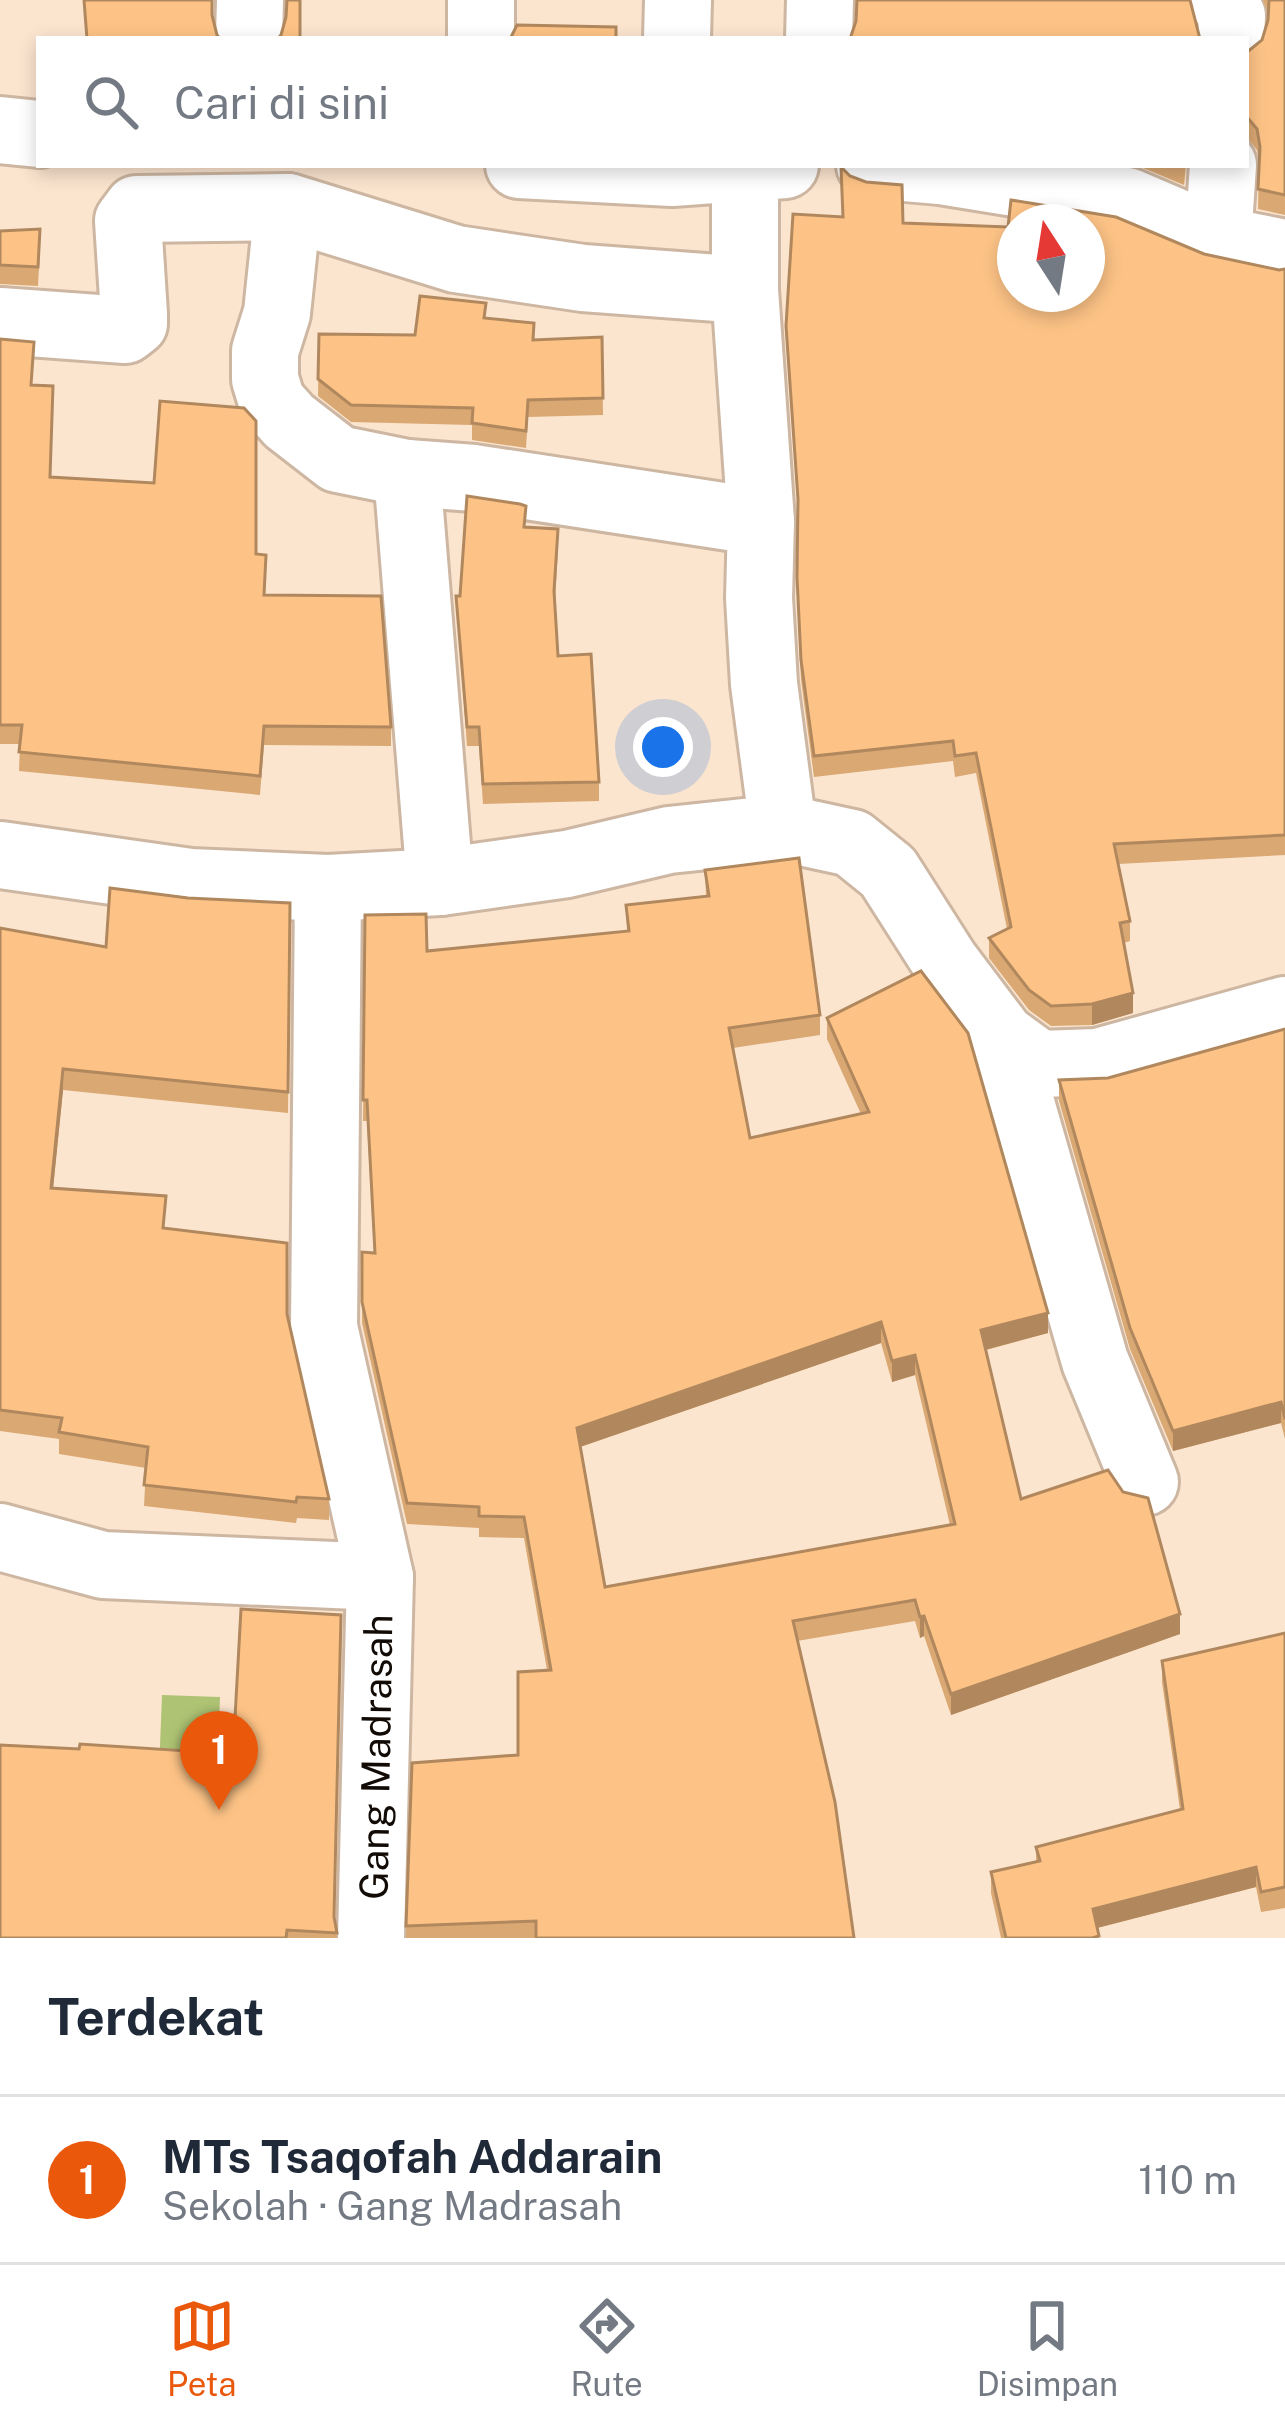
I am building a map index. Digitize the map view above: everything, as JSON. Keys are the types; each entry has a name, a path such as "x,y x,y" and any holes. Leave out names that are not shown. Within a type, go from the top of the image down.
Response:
{"street":[{"path":"249,36 250,0"},
{"path":"481,0 481,36"},
{"path":"677,36 678,0"},
{"path":"819,36 820,0"},
{"path":"1223,0 1232,16 1231,36"},
{"path":"0,130 36,134"},
{"path":"634,168 765,168 745,290 761,523 764,684 783,827"},
{"path":"905,168 1127,201 1218,240 1285,254"},
{"path":"1218,240 1223,168"},
{"path":"0,321 125,330 134,323 128,220 137,209 288,207 456,259 584,278 745,290"},
{"path":"288,207 278,313 265,350 265,379 272,402 338,459 761,523"},
{"path":"407,473 440,882"},
{"path":"0,855 190,882 328,888 440,882 567,864 669,840 783,827 852,843 888,872 946,963 1002,1037 1039,1064 1098,1062 1285,1010"},
{"name":"Gang Madrasah","path":"328,888 324,1327 380,1577 371,1938"},
{"path":"1002,1037 1095,1361 1144,1482"},
{"path":"0,1537 103,1565 380,1577"}],"green space":[{"path":"162,1695 220,1697 212,1902 154,1899"}],"building":[{"path":"84,0 212,0 218,36 87,36"},
{"path":"287,0 300,0 300,36 280,36"},
{"path":"857,0 1190,0 1199,36 851,36"},
{"path":"1269,0 1285,0 1285,195 1258,189 1260,147 1257,129 1249,120 1249,51 1262,40"},
{"path":"517,25 616,27 616,36 512,36"},
{"path":"841,168 866,182 902,185 903,223 997,227 997,312 1105,312 1105,215 1204,254 1285,269 1285,835 1114,844 1130,921 1120,923 1133,993 1092,1004 1051,1006 1029,990 989,938 1011,927 976,753 955,756 953,741 814,756 801,660 798,499 786,326 793,214 843,217"},
{"path":"40,229 38,267 0,265 0,231"},
{"path":"420,296 486,303 484,318 534,323 533,340 602,337 603,398 528,400 526,431 472,423 473,408 351,405 318,379 319,334 415,335"},
{"path":"0,339 34,342 31,385 53,386 50,477 154,483 160,401 244,408 256,421 256,554 266,555 264,595 381,596 391,727 264,726 260,776 19,752 22,725 0,725"},
{"path":"467,496 526,506 524,527 558,529 554,591 558,656 591,654 599,782 483,784 479,727 467,727 456,596 460,596"},
{"path":"799,858 820,1015 729,1028 750,1138 869,1112 827,1018 921,971 968,1033 1048,1313 981,1330 1021,1499 1108,1470 1123,1492 1148,1498 1180,1614 951,1694 915,1600 793,1621 835,1802 854,1938 536,1938 536,1921 406,1926 412,1763 518,1755 518,1672 551,1670 524,1517 479,1516 479,1507 407,1503 362,1302 362,1252 375,1253 367,1100 363,1100 365,915 426,914 427,951 629,931 626,905 709,896 705,870","holes":["881,1322 892,1361 915,1355 955,1524 605,1587 577,1428"]},
{"path":"110,888 290,903 288,1092 63,1069 51,1188 166,1196 163,1228 287,1243 287,1314 329,1499 297,1497 296,1502 144,1485 148,1447 59,1432 62,1418 0,1410 0,928 106,947"},
{"path":"1285,1029 1285,1419 1281,1402 1173,1431 1130,1328 1059,1080 1108,1078"},
{"path":"241,1609 341,1615 337,1933 287,1930 286,1938 0,1938 0,1745 79,1749 80,1744 233,1754"},
{"path":"1285,1633 1285,1887 1261,1892 1256,1867 1093,1909 1099,1936 1092,1938 1006,1938 991,1872 1040,1861 1036,1847 1183,1809 1162,1661"}],"place":[{"name":"MTs Tsaqofah Addarain","path":"219,1810"}]}
